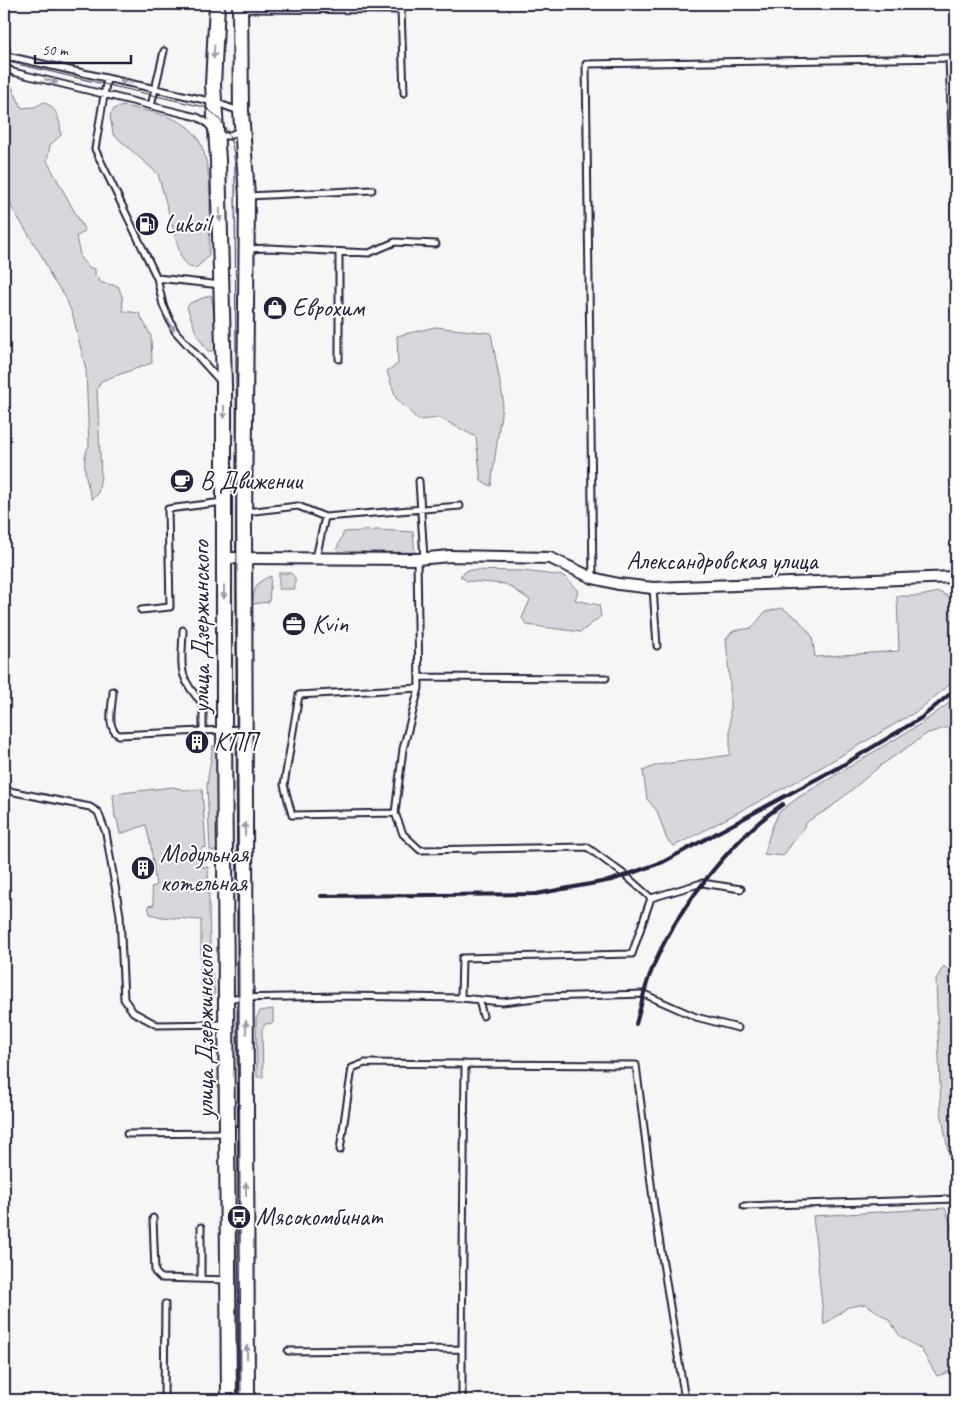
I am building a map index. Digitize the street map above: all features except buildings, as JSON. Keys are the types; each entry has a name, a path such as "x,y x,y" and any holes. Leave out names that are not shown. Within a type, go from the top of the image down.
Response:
{"main road":[{"name":"улица Дзержинского","path":"217,4 214,102 222,285 224,385 224,730 229,1400"},
{"name":"улица Дзержинского","path":"240,7 241,111 247,196 244,512 247,1400"}],"street":[{"name":"Александровская улица","path":"224,558 420,559 450,556 550,558 593,578 618,584 653,588 956,577"}],"lane":[{"path":"4,18 6,4"},
{"path":"240,7 272,6 401,10 404,93"},
{"path":"4,36 7,56 4,66 13,72 197,117 206,122 216,136 229,136 242,128"},
{"path":"151,106 164,51"},
{"path":"7,56 155,88 214,102 241,111"},
{"path":"593,578 586,64 949,58 956,234"},
{"path":"107,78 95,150 158,278 163,305 174,331 224,385"},
{"path":"247,196 372,190"},
{"path":"247,249 268,248 339,253 370,253 395,242 436,244"},
{"path":"339,253 339,359"},
{"path":"158,278 222,285"},
{"path":"419,481 421,507 419,688 403,749 395,813 403,834 420,850 587,847 625,875 651,898"},
{"path":"141,610 170,607 168,509 224,502"},
{"path":"244,512 298,506 325,517 421,507 460,506"},
{"path":"316,558 325,517"},
{"path":"653,588 657,646"},
{"path":"183,630 182,674 194,694 203,704 203,731"},
{"path":"418,677 606,678"},
{"path":"395,813 292,814 284,785 299,695 419,688"},
{"path":"114,691 111,726 116,734 127,736 246,729"},
{"path":"4,790 90,807 98,812 106,833 120,915 124,999 133,1012 157,1025 227,1024"},
{"path":"651,898 702,883 741,889"},
{"path":"461,998 462,958 632,954 651,898"},
{"path":"227,998 342,996 461,998 502,1002 544,997 644,994 696,1017 738,1028"},
{"path":"479,1000 483,1016"},
{"path":"340,1150 352,1068 365,1063 636,1065 654,1206 685,1400"},
{"path":"462,1400 465,1064"},
{"path":"127,1134 228,1132"},
{"path":"744,1206 956,1199"},
{"path":"153,1218 155,1272 161,1278 229,1280"},
{"path":"201,1227 201,1279"},
{"path":"164,1400 165,1304"},
{"path":"288,1351 462,1349"}],"shaded area":[{"path":"4,71 22,108 35,107 44,102 55,112 59,120 61,135 50,145 47,161 85,231 76,237 81,259 88,267 95,269 95,276 102,283 118,286 122,296 123,311 139,313 151,336 152,363 101,381 97,389 101,475 98,494 92,499 86,479 85,465 86,452 89,446 86,370 73,316 65,296 52,279 43,258 12,208 4,184"},
{"path":"124,106 175,119 189,128 198,138 208,169 210,223 209,254 196,268 189,267 181,257 158,174 113,134 110,115 115,108"},
{"path":"211,295 216,348 213,351 208,351 197,335 187,307 190,303"},
{"path":"435,327 491,333 503,399 491,486 481,481 476,437 440,418 418,420 396,398 387,371 398,364 397,336"},
{"path":"380,530 413,532 415,555 369,556 338,552 337,548 344,532"},
{"path":"468,570 523,571 564,576 578,591 575,600 599,605 601,616 581,632 527,625 522,618 530,600 506,584 467,581 460,576"},
{"path":"279,573 291,573 295,578 295,589 279,589"},
{"path":"271,576 269,602 252,604 259,583"},
{"path":"939,592 956,600 956,679 919,710 801,779 674,846 667,840 657,811 647,799 643,771 657,765 730,755 730,686 726,639 733,631 752,628 765,612 782,608 798,619 812,636 815,657 899,651 897,596 920,596"},
{"path":"956,698 956,725 928,733 880,766 830,808 808,821 783,856 764,854 779,812 799,797 922,723"},
{"path":"213,745 221,755 221,834 216,851 210,850 207,785"},
{"path":"173,787 185,790 202,789 206,848 203,847 194,858 203,864 203,867 208,867 210,945 208,946 215,994 205,999 201,983 201,920 162,917 150,914 148,906 154,905 151,887 156,886 146,825 120,834 117,819 115,818 113,794"},
{"path":"944,966 952,974 956,983 956,1194 952,1191 952,1172 941,1112 936,979"},
{"path":"273,1009 273,1023 265,1024 262,1030 263,1077 257,1077 256,1019 260,1011"},
{"path":"945,1208 956,1239 956,1370 937,1376 921,1349 900,1336 889,1320 866,1304 848,1307 824,1325 813,1216"}],"tram line":[{"path":"4,61 204,107 212,112 224,126 234,152 241,1400"}],"railway":[{"path":"833,771 921,718 956,689"},
{"path":"321,896 536,894 612,880 663,862 837,768"},
{"path":"636,1024 651,972 674,926 689,902 706,879 744,836 783,804"}],"place":[{"name":"Lukoil","path":"147,224"},
{"name":"Еврохим","path":"275,308"},
{"name":"В Движении","path":"182,481"},
{"name":"Kvin","path":"294,624"},
{"name":"КПП","path":"197,742"},
{"name":"Модульная котельная","path":"143,868"},
{"name":"Мясокомбинат","path":"239,1217"}]}
